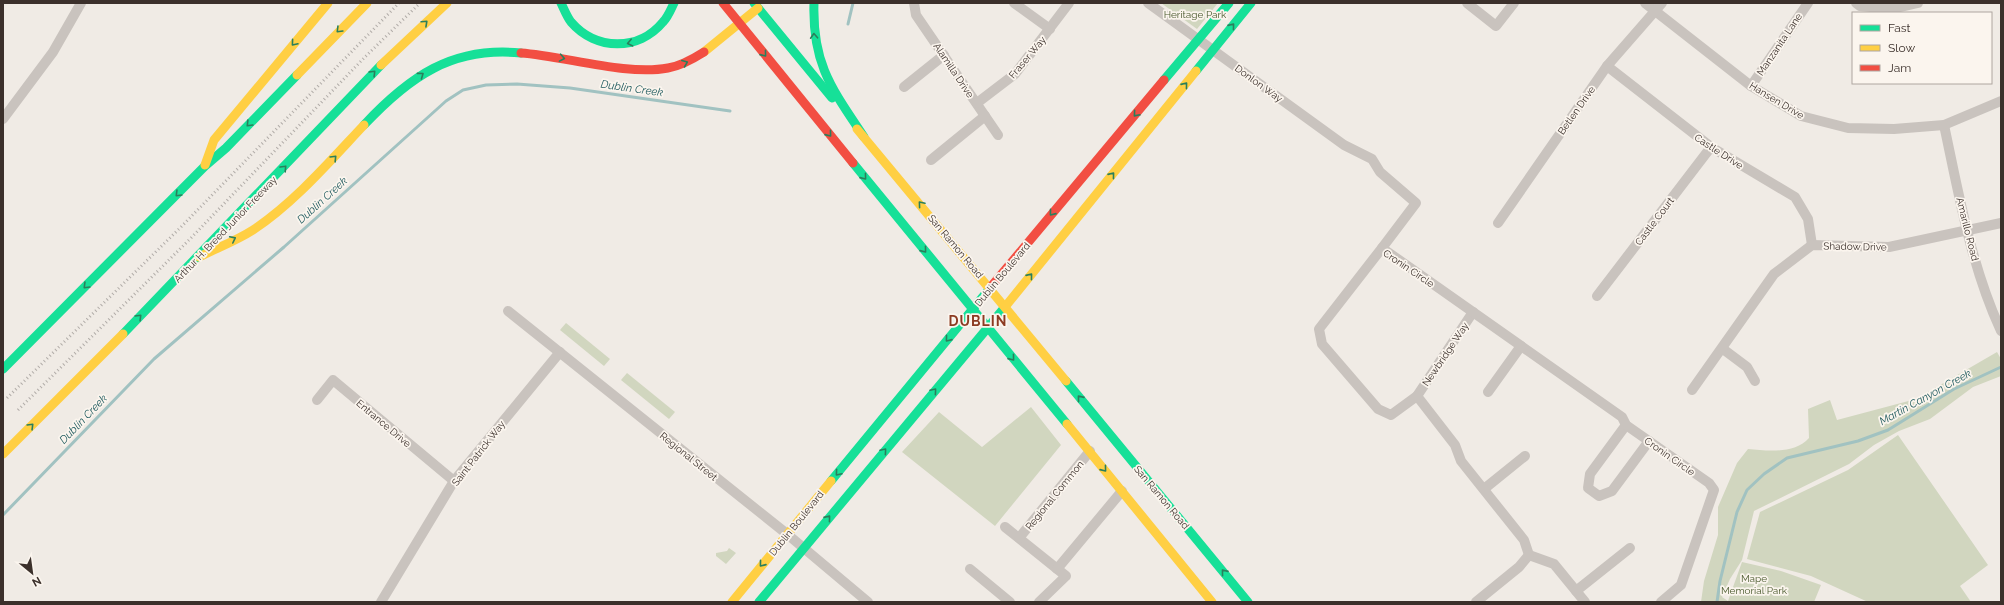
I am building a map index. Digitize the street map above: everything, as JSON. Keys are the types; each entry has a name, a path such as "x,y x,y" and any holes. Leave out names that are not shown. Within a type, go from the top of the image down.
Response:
{"main road":[{"path":"205,166 214,140 328,3"},
{"path":"3,370 205,166 226,148 367,3"},
{"name":"Arthur H. Breed Junior Freeway","path":"3,454 199,256 353,94 447,3"},
{"path":"561,3 572,23 583,34 597,41 613,45 629,45 644,39 658,30 669,17 674,3"},
{"path":"723,3 1212,602"},
{"path":"814,3 814,44 822,68 864,137"},
{"name":"Dublin Boulevard","path":"732,602 990,288 1229,3"},
{"path":"760,602 988,327 1251,3"},
{"path":"199,256 259,226 323,168 390,99 427,71 448,61 468,55 490,51 510,51 595,64 657,70 675,67 693,60 708,49 740,24 756,5"},
{"name":"San Ramon Road","path":"756,5 1248,602"}],"street":[{"path":"3,119 53,52 81,3"},
{"name":"Alamilla Drive","path":"914,3 916,15 998,135"},
{"path":"1014,3 1050,29"},
{"name":"Fraser Way","path":"977,103 1015,74 1069,3"},
{"name":"Donlon Way","path":"1148,3 1344,145 1372,159 1380,172 1416,203 1382,248"},
{"path":"1467,3 1496,26 1514,3"},
{"name":"Hansen Drive","path":"1645,3 1751,86 1801,116 1848,128 1894,130 1944,125 2001,101"},
{"name":"Betlen Drive","path":"1498,223 1607,66 1662,3"},
{"name":"Manzanita Lane","path":"1751,86 1808,3"},
{"path":"1856,3 1860,6 1892,8 1918,3"},
{"path":"904,87 944,55"},
{"name":"Castle Drive","path":"1607,66 1710,147 1794,197 1808,219 1812,245"},
{"path":"931,160 985,116"},
{"name":"Amarillo Road","path":"1944,125 1966,231 1990,308 2001,331"},
{"name":"Castle Court","path":"1597,296 1710,147"},
{"name":"Shadow Drive","path":"1692,390 1723,349 1774,274 1812,245 1889,247 2001,223"},
{"name":"Cronin Circle","path":"1417,396 1392,415 1378,409 1322,344 1318,329 1382,248 1622,417 1626,425 1709,483 1714,490 1681,585 1661,602"},
{"name":"Regional Street","path":"508,311 787,534 868,602"},
{"name":"Newbridge Way","path":"1417,396 1473,312"},
{"path":"1488,392 1521,346"},
{"path":"1723,349 1747,367 1755,382"},
{"name":"Saint Patrick Way","path":"381,602 454,481 560,352"},
{"name":"Entrance Drive","path":"318,400 333,380 454,481"},
{"path":"1417,396 1455,445 1461,460 1524,540 1529,555"},
{"path":"1626,425 1590,474 1588,488 1599,496 1612,491 1649,441"},
{"name":"Regional Common","path":"1019,538 1090,451"},
{"path":"1484,490 1525,456"},
{"path":"1039,602 1066,576 1057,569 1122,491"},
{"name":"Regional Common","path":"1005,526 1057,569"},
{"path":"1576,591 1630,548"},
{"path":"1529,555 1554,564 1585,602"},
{"path":"1476,602 1529,555"},
{"path":"970,569 1010,602"}],"green space":[{"name":"Heritage Park","path":"1161,3 1218,3 1197,29"},
{"path":"566,323 610,359 604,366 560,330"},
{"name":"Mape Memorial Park","path":"1997,352 2001,359 2001,376 1973,387 1930,419 1899,431 1874,445 1849,464 1754,511 1742,560 1730,579 1722,597 1728,601 1742,562 1781,571 1821,585 1814,602 1701,602 1704,581 1718,535 1718,507 1737,463 1748,449 1772,451 1789,449 1803,443 1809,438 1808,409 1830,400 1837,420 1916,399"},
{"path":"627,373 675,412 669,419 621,380"},
{"path":"1031,407 1061,445 995,526 902,452 939,412 982,447"},
{"path":"1898,435 1988,565 1960,586 1971,602 1868,602 1811,576 1747,559 1760,512 1848,470"},
{"path":"729,548 736,553 726,564 716,556 716,553 727,551"}],"waterway":[{"name":"Dublin Creek","path":"848,24 853,3"},
{"name":"Dublin Creek","path":"3,515 154,359 284,247 446,101 463,90 486,85 517,84 570,88 730,111"},
{"name":"Martin Canyon Creek","path":"1717,602 1720,581 1737,512 1747,490 1764,474 1787,458 1858,441 1888,430 1954,389 2001,367"}],"railway":[{"path":"7,398 180,228 399,3"},
{"path":"18,410 190,239 364,58 420,3"}],"traffic: fast":[{"path":"561,3 571,22 581,32 593,38 617,44 630,42 653,32 665,20 674,3"},
{"path":"754,3 832,98"},
{"path":"814,3 816,43 826,75 842,104 864,137"},
{"path":"1164,80 1229,3"},
{"path":"1196,71 1251,3"},
{"path":"364,125 381,108 415,79 434,68 453,60 474,55 496,52 521,53"},
{"path":"123,334 381,65"},
{"path":"3,369 205,166 226,148 297,75"},
{"path":"853,163 1067,424"},
{"path":"831,481 990,288"},
{"path":"759,602 1005,307"},
{"path":"1066,381 1248,602"}],"traffic: slow":[{"path":"205,165 214,140 328,3"},
{"path":"297,75 367,3"},
{"path":"381,65 447,3"},
{"path":"704,52 758,8"},
{"path":"1005,307 1196,71"},
{"path":"199,257 240,238 268,219 298,194 364,125"},
{"path":"857,129 1066,381"},
{"path":"3,454 123,334"},
{"path":"1067,424 1212,602"},
{"path":"732,602 831,481"}],"traffic: jam":[{"path":"723,3 853,163"},
{"path":"521,53 615,68 652,70 678,66 704,52"},
{"path":"990,288 1164,80"}],"district":[{"name":"DUBLIN","path":"978,321"}]}
